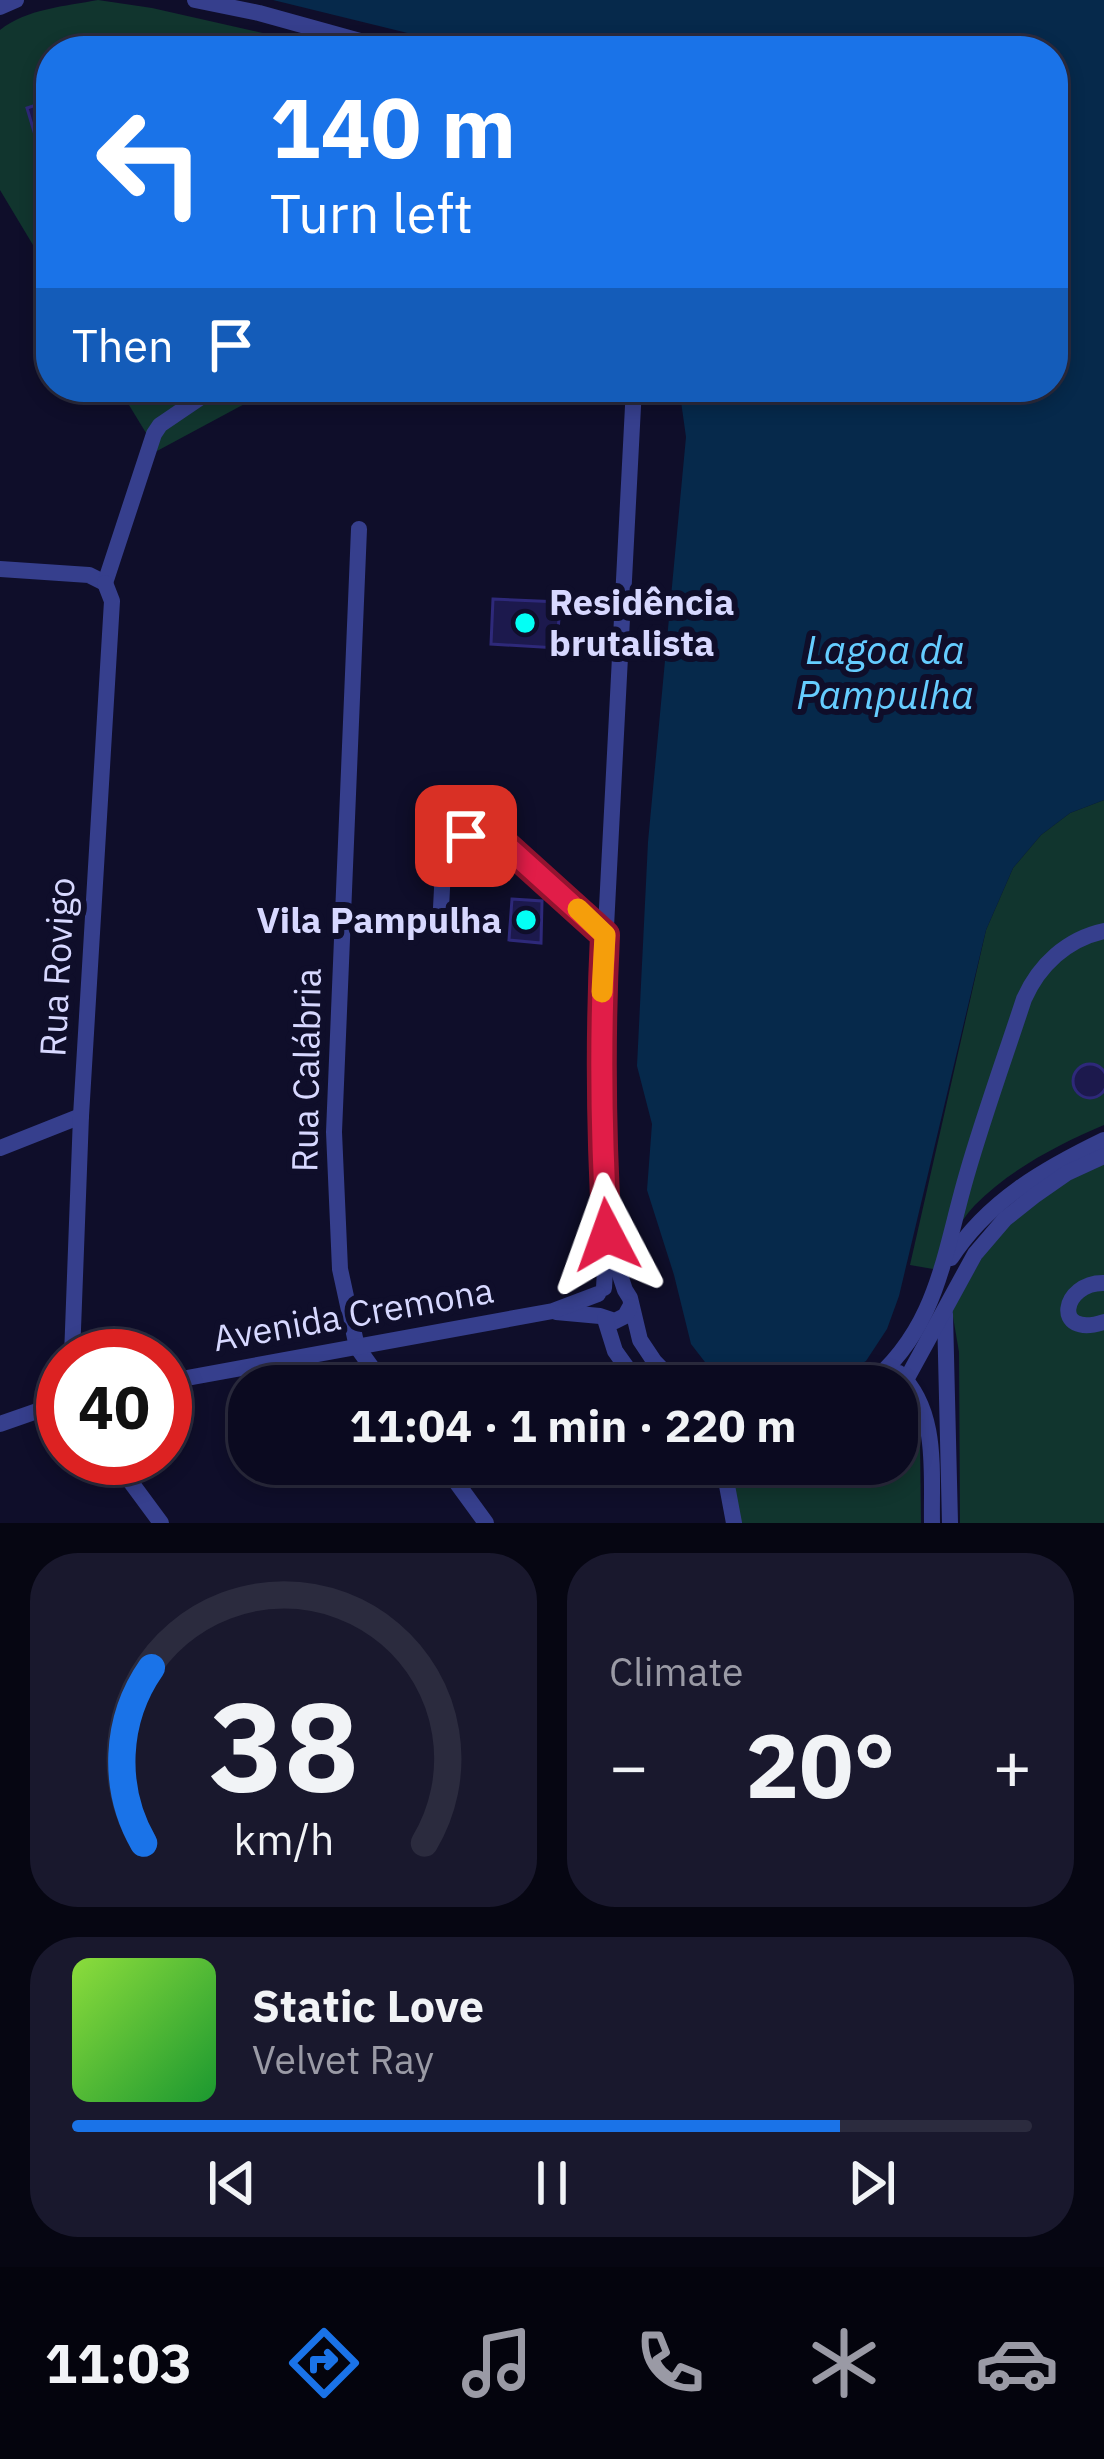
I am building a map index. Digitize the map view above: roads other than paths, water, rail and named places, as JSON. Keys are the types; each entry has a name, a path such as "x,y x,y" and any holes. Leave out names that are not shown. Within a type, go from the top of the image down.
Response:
{"street":[{"path":"0,7 16,0"},
{"path":"195,0 342,36"},
{"path":"0,569 89,575 105,583 154,434 194,402"},
{"path":"625,1365 596,1306 607,1235 602,1004 633,402"},
{"name":"Rua Calábria","path":"359,529 334,1132 340,1269 357,1348 370,1365"},
{"name":"Rua Rovigo","path":"73,1329 112,601 105,583"},
{"path":"440,908 444,850 466,836 502,842 605,935"},
{"path":"889,1365 925,1317 1024,997 1046,963 1063,949 1104,931"},
{"path":"0,1148 81,1116"},
{"path":"940,1274 964,1237 1016,1188 1104,1141"},
{"path":"918,1366 962,1275 1005,1220 1067,1173 1104,1156"},
{"path":"607,1235 640,1340 658,1365"},
{"path":"1104,1282 1080,1288 1069,1303 1075,1323 1084,1327 1104,1322"},
{"path":"601,1291 614,1286 627,1298"},
{"name":"Avenida Cremona","path":"192,1377 553,1311 601,1291"},
{"path":"603,1318 621,1319 627,1298"},
{"name":"Avenida Cremona","path":"553,1311 603,1318"},
{"path":"932,1523 941,1501 948,1374 945,1313"},
{"path":"897,1365 900,1355"},
{"path":"918,1390 929,1393 941,1387 948,1374"},
{"path":"918,1410 931,1435 941,1501 950,1523"},
{"path":"0,1424 36,1411"},
{"path":"133,1485 161,1523"},
{"path":"459,1485 487,1523"},
{"path":"727,1485 734,1523"}],"water":[{"name":"Lagoa da Pampulha","path":"273,0 1104,0 1104,800 1070,813 1041,835 1013,868 986,930 899,1296 887,1329 866,1361 859,1365 707,1365 691,1344 647,1190 652,1124 637,1066 648,842 686,437 681,402 1068,402 1068,36 420,36"}],"place":[{"name":"Residência brutalista","path":"525,623"},
{"name":"Vila Pampulha","path":"526,920"}]}
